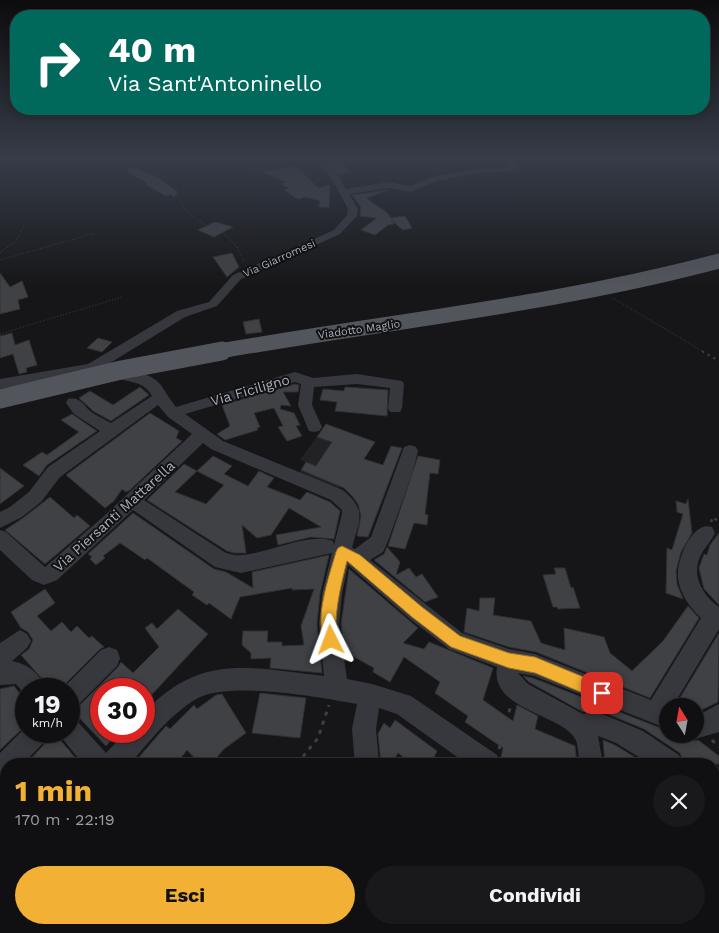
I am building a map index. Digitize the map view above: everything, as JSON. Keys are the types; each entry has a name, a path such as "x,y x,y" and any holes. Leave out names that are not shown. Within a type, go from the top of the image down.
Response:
{"main road":[{"name":"Viadotto Maglio","path":"0,399 47,386 202,354 579,293 658,277 719,260"}],"street":[{"name":"Via Giarromesi","path":"92,368 181,314 213,304 236,277 337,232 352,216 353,208 348,201"},
{"path":"0,384 92,368 101,373 146,380 154,386 160,398 173,413 217,444 336,494 350,507 351,514 332,594 328,624 334,688"},
{"name":"Via Ficiligno","path":"173,413 295,378 306,379 308,383 305,405 314,428"},
{"path":"308,383 358,379 397,384 395,408"},
{"path":"0,520 16,512 35,497 54,472 160,398"},
{"path":"73,403 80,407 79,410 112,431"},
{"name":"Via Piersanti Mattarella","path":"0,538 44,576 50,574 109,522 203,433"},
{"path":"131,500 222,561 241,564 312,548 341,551 376,546 380,541 404,474 410,451"},
{"path":"672,698 717,617 694,597 689,588 688,558 696,543 706,533"},
{"path":"341,551 456,642 509,660 535,665 659,714"},
{"path":"0,657 20,641"},
{"path":"80,687 109,658"},
{"path":"509,660 506,672 515,688 526,696 571,719 580,726 586,734 590,758"},
{"path":"0,674 10,672 22,678"},
{"path":"155,718 176,698 192,689 216,680 238,678 334,688 372,695 403,704 491,758"},
{"path":"366,758 362,732 365,712 372,695"},
{"path":"704,725 711,724 719,716"},
{"path":"580,726 595,724 615,731 646,747 662,758"},
{"path":"80,741 94,758"},
{"path":"12,758 27,743"},
{"path":"119,758 132,743"}],"path":[{"path":"180,201 192,217 233,242 249,272"},
{"path":"0,253 16,241 24,225"},
{"path":"0,260 95,233"},
{"path":"610,292 614,300 672,331 719,361"},
{"path":"0,334 122,296"},
{"path":"302,758 318,738 334,688"},
{"path":"493,758 515,688"}],"shaded area":[{"path":"326,424 375,442 367,454 348,472 339,488 299,473 306,462 300,460"}],"building":[{"path":"318,201 329,201 329,207 319,207 320,201"},
{"path":"356,201 370,201 391,218 405,216 412,228 403,230 391,220 394,224 388,225 375,235 361,230 377,218 360,216 361,207"},
{"path":"215,222 233,227 214,237 198,230"},
{"path":"232,253 239,267 227,277 213,257"},
{"path":"0,273 10,287 22,281 28,297 18,300 20,309 0,314"},
{"path":"259,319 262,332 246,334 243,322"},
{"path":"12,333 15,345 29,340 37,365 26,368 27,372 19,374 13,354 0,358 0,336"},
{"path":"98,338 112,342 102,352 87,348"},
{"path":"295,384 299,385 298,392 283,392 291,406 281,405 280,409 294,413 300,425 296,426 302,436 287,441 278,427 283,426 274,408 254,413 260,427 257,428 258,430 225,440 217,434 230,426 222,405"},
{"path":"140,387 149,395 111,421 93,411 79,398 90,391 113,405"},
{"path":"345,387 388,390 387,416 335,411 337,402 320,400 323,389 344,391"},
{"path":"150,413 179,431 176,438 182,441 130,490 126,492 122,489 114,501 105,508 66,475"},
{"path":"72,414 97,431 47,465 39,476 23,465 42,452 47,455 79,432 61,420"},
{"path":"326,424 375,442 364,459 383,465 391,446 402,448 368,537 357,536 361,516 358,504 344,488 301,470 306,462 316,466 332,442 317,437"},
{"path":"213,456 232,466 224,474 248,486 259,471 274,478 267,487 300,500 307,492 330,502 340,511 334,539 311,537 278,545 276,535 321,527 289,508 271,535 257,538 242,525 246,553 227,551 147,500 184,464 197,471","holes":["197,471 224,485 206,504 175,492"]},
{"path":"418,456 440,460 438,474 430,473 425,514 428,515 427,525 414,523 405,549 388,546"},
{"path":"0,468 24,486 0,504"},
{"path":"50,497 74,518 77,515 90,526 45,564 5,530"},
{"path":"688,499 692,533 681,552 676,571 677,584 683,599 666,593 667,548 672,550 683,514 677,512 676,501 686,504"},
{"path":"133,513 214,569 226,572 253,588 252,572 329,555 320,594 317,624 322,673 270,668 271,658 251,659 251,653 242,645 243,631 268,631 267,642 282,642 282,646 304,645 301,626 314,589 292,590 292,588 240,597 231,619 209,603 207,605 192,595 194,592 147,558 145,560 120,543 103,556 105,558 96,565 88,554"},
{"path":"719,533 719,605 704,589 699,568 704,554 707,555 710,545"},
{"path":"387,547 400,562 396,575 409,568 416,577 422,574 438,597 425,602 374,560 384,554"},
{"path":"554,568 565,568 580,608 558,609 553,607 543,575 556,574"},
{"path":"349,569 418,628 403,643 424,649 429,642 493,668 483,700 513,721 517,705 538,716 535,729 575,746 576,758 503,758 501,757 503,748 465,722 468,716 435,693 440,682 404,657 390,682 373,672 374,668 349,654 345,655 341,624"},
{"path":"45,589 55,603 37,616 51,631 62,622 71,632 77,626 89,638 92,636 104,647 71,678 41,678 21,655 29,649 33,640 28,632 21,628 11,612"},
{"path":"480,598 495,598 493,615 531,621 541,643 544,644 565,650 564,628 604,637 610,653 632,671 663,641 688,606 699,618 650,698 536,652 509,647 464,632 467,608 479,611"},
{"path":"178,609 208,634 155,691 155,678 107,678 121,662 133,673 159,647 145,628 152,623 157,629"},
{"path":"719,633 718,702 704,709 704,698 680,698"},
{"path":"523,676 533,678 659,727 659,739 644,729 605,713 594,710 583,712 529,682"},
{"path":"15,687 15,736 0,750 0,689"},
{"path":"260,693 306,698 300,738 252,733"},
{"path":"222,694 246,733 224,749 216,758 194,758 187,750 181,758 138,758 151,743 155,743 155,739 166,726 170,729 194,705 197,709 216,695"},
{"path":"90,695 90,729 80,718 80,705"},
{"path":"395,720 437,751 434,758 404,758 398,753 395,758 380,758 378,734 384,723 390,728"},
{"path":"603,740 636,758 604,758"},
{"path":"45,743 63,743 75,758 32,758"},
{"path":"665,743 702,743 719,756 719,758 682,758 680,753"}],"route":[{"path":"331,640 328,624 332,594 342,552 355,559 417,612 456,642 509,660 535,665 602,693"}]}
